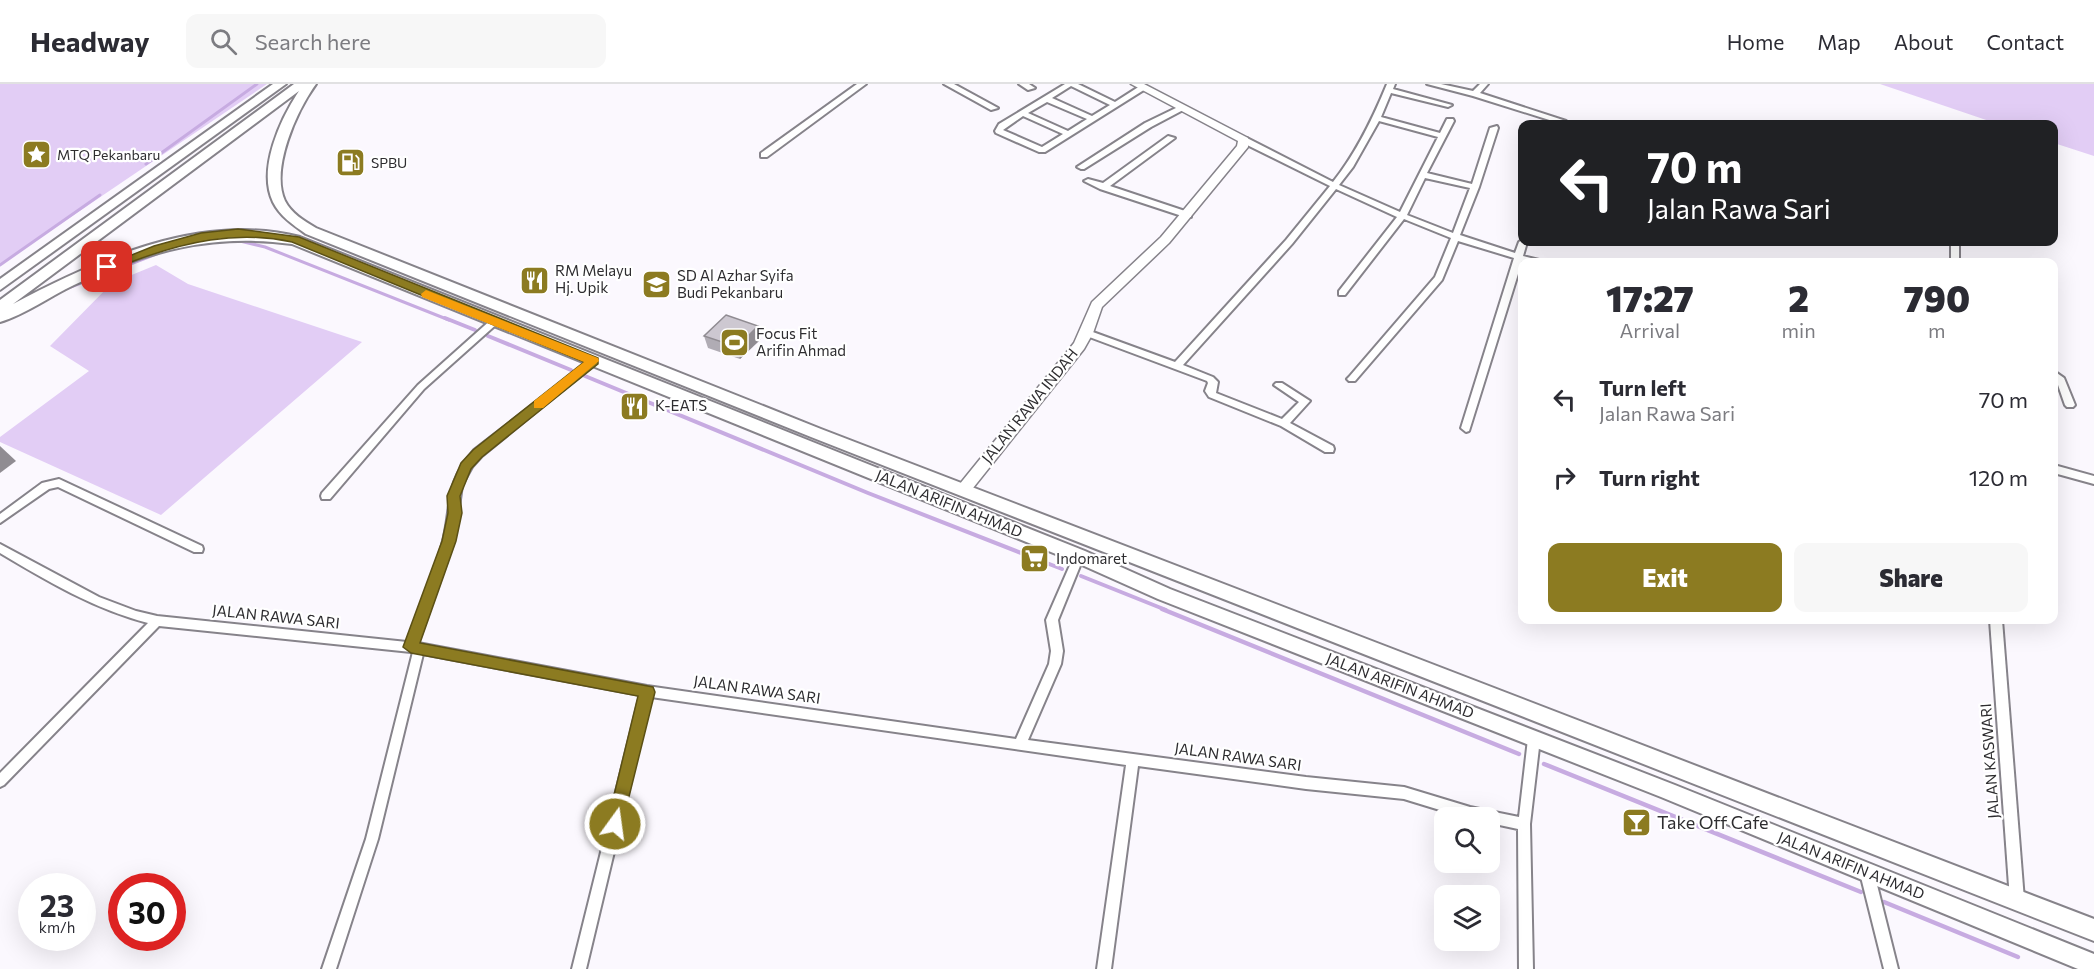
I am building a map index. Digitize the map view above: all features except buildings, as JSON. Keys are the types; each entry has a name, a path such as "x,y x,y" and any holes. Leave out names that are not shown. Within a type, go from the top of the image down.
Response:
{"main road":[{"path":"0,286 280,84"},
{"path":"0,307 301,84"},
{"name":"JALAN ARIFIN AHMAD","path":"310,84 289,120 273,173 282,209 293,221 311,231 746,404 967,485 2094,930"},
{"path":"157,173 174,177"},
{"path":"132,192 150,196"},
{"name":"JALAN ARIFIN AHMAD","path":"0,317 46,294 158,248 201,237 238,232 269,234 295,240 1078,556 1175,598 1668,791 2094,965"},
{"path":"732,418 746,404"},
{"path":"1668,791 1681,767"}],"street":[{"path":"764,155 862,84"},
{"path":"948,84 994,108"},
{"path":"1023,84 1031,88"},
{"path":"1116,105 1071,84 1002,126 999,131 1038,151 1116,105 1139,86 1334,186 1454,238 1518,258"},
{"path":"1431,84 1476,94 1556,120"},
{"path":"1476,94 1484,84"},
{"path":"1177,366 1289,242 1334,186 1377,118 1390,87 1448,105"},
{"path":"1047,99 1092,119"},
{"path":"1081,167 1149,125 1181,109"},
{"path":"1022,113 1070,134"},
{"path":"1377,118 1443,136"},
{"path":"1342,293 1402,216 1450,121"},
{"path":"1352,379 1439,278 1475,187 1494,128"},
{"path":"1103,187 1171,138"},
{"name":"JALAN RAWA INDAH","path":"967,485 1087,333 1096,305 1153,253 1188,215 1242,147 1244,140"},
{"path":"1424,176 1475,187"},
{"path":"1088,181 1188,215"},
{"path":"1466,428 1522,246"},
{"path":"326,495 421,387 496,320"},
{"path":"1087,333 1212,380 1210,391 1212,395 1284,424 1329,449"},
{"path":"329,969 372,839 415,648 449,541 455,513 453,496 465,467 478,453 593,361"},
{"path":"2058,377 2070,405"},
{"path":"1279,385 1305,401 1284,424"},
{"path":"2058,470 2094,480"},
{"path":"0,519 46,486 59,483 198,549"},
{"name":"JALAN RAWA SARI","path":"0,548 87,598 126,614 157,621 415,648 647,692 1133,760 1415,795 1470,813 1524,824"},
{"path":"1020,744 1054,664 1057,651 1052,620 1078,556"},
{"path":"0,781 157,621"},
{"name":"JALAN KASWARI","path":"1996,624 2017,900"},
{"path":"579,969 647,692"},
{"path":"1526,969 1524,824 1534,739"},
{"path":"1104,969 1133,760"},
{"path":"1867,873 1891,969"}],"shaded area":[{"path":"0,84 267,84 0,265"},
{"path":"1880,84 2094,84 2094,156 2058,144 2058,120 1986,120"},
{"path":"156,265 188,284 362,342 161,515 0,442 0,437 89,371 50,346 112,283"}],"waterway":[{"path":"146,164 257,84"},
{"path":"0,265 100,195"},
{"path":"240,241 265,247 449,320"},
{"path":"68,288 159,253"},
{"path":"445,318 475,330"},
{"path":"488,336 571,370"},
{"path":"585,376 868,493 1062,569"},
{"path":"1081,576 1166,610"},
{"path":"1162,609 1519,754"},
{"path":"1544,764 1861,892"},
{"path":"1884,902 2018,957"}],"slow traffic":[{"path":"426,294 496,320 593,361 539,405"}],"place":[{"name":"MTQ Pekanbaru","path":"36,155"},
{"name":"SPBU","path":"350,163"},
{"name":"RM Melayu Hj. Upik","path":"534,280"},
{"name":"SD Al Azhar Syifa Budi Pekanbaru","path":"656,285"},
{"name":"Focus Fit Arifin Ahmad","path":"735,343"},
{"name":"K-EATS","path":"634,406"},
{"name":"Indomaret","path":"1035,559"},
{"name":"Take Off Cafe","path":"1636,823"}],"route":[{"path":"107,267 158,248 201,237 238,232 269,234 295,240 593,361 478,453 465,467 453,496 455,513 449,541 411,647 647,692 615,824"}]}
